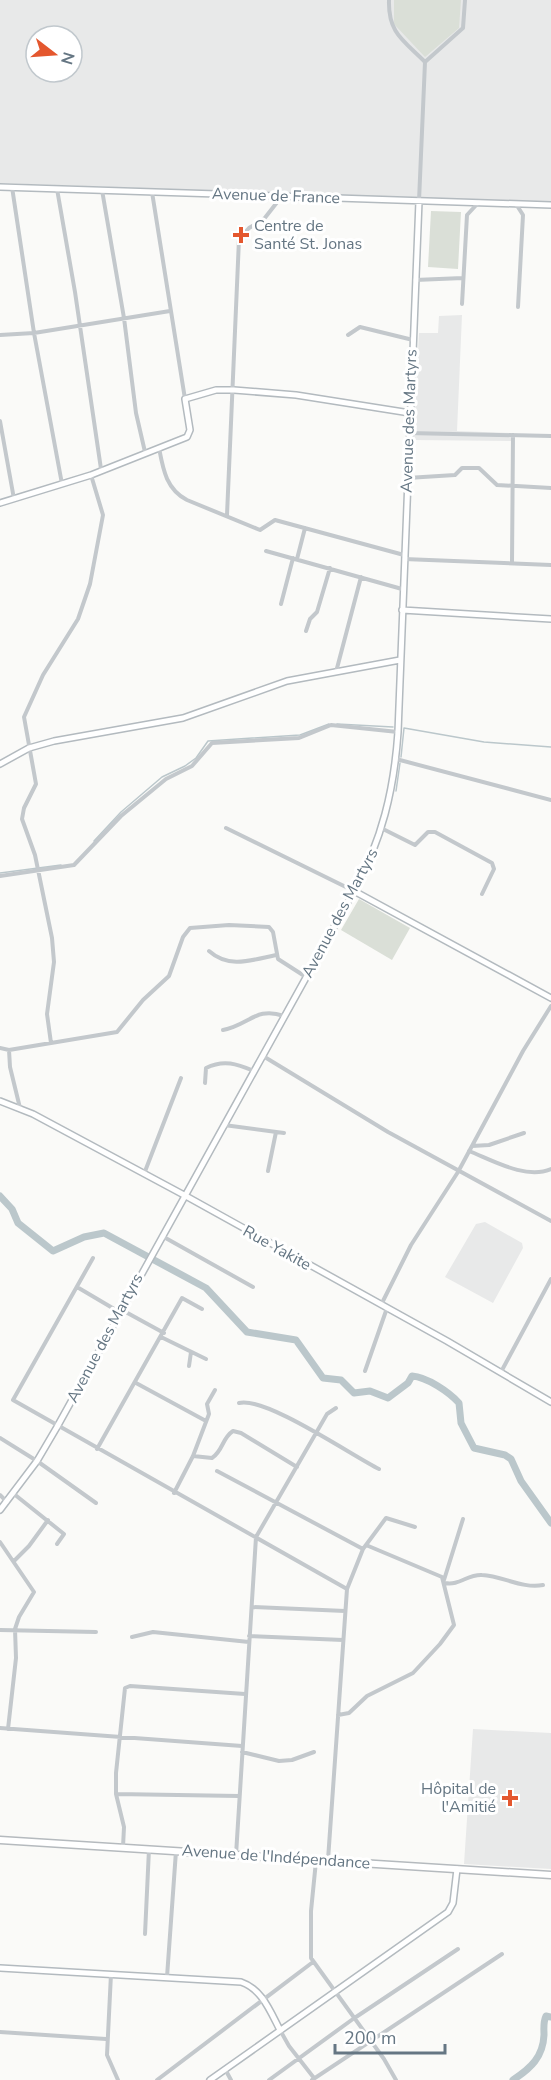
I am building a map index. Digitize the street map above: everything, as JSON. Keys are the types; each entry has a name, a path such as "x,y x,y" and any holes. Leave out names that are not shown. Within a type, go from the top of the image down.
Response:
{"main road":[{"name":"Avenue de France","path":"0,187 551,205"},
{"name":"Avenue des Martyrs","path":"0,1510 38,1461 147,1260 354,891 383,829 391,798 398,732 408,433 419,201"},
{"path":"0,503 91,475 189,434 185,399 216,390 296,395 410,413"},
{"path":"402,610 551,620"},
{"path":"0,764 29,748 90,733 183,718 287,681 400,660"},
{"path":"354,891 551,998"},
{"name":"Rue Yakite","path":"0,1101 20,1108 184,1195 551,1402"},
{"name":"Avenue de l'Indépendance","path":"0,1840 551,1875"},
{"path":"210,2080 333,1990 447,1912 453,1903 457,1869"},
{"path":"0,1968 241,1982 263,1998 280,2030"}],"street":[{"path":"389,0 389,19 392,28 425,63"},
{"path":"419,201 425,63 464,28 465,0"},
{"path":"12,187 34,333 62,484"},
{"path":"57,188 101,469"},
{"path":"102,190 124,318 136,413 145,452"},
{"path":"152,191 185,399"},
{"path":"227,514 234,390 235,285 239,239 249,228 264,219 283,196"},
{"path":"462,304 467,216 479,201"},
{"path":"516,204 523,215 518,307"},
{"path":"415,280 463,278"},
{"path":"0,335 34,333 170,311"},
{"path":"348,335 354,328 360,327 412,340"},
{"path":"0,421 14,499"},
{"path":"408,433 551,436"},
{"path":"512,563 513,435"},
{"path":"159,448 163,473 177,494 260,530 265,530 273,520 404,557 551,565"},
{"path":"0,470 7,467"},
{"path":"407,478 455,475 462,468 479,468 495,484 551,488"},
{"path":"51,1043 47,1014 54,962 52,939 37,868 22,819 24,808 36,786 25,711 43,675 78,619 90,583 103,515 91,475"},
{"path":"281,604 305,528"},
{"path":"266,551 402,589"},
{"path":"306,632 309,619 317,612 330,568"},
{"path":"336,673 361,577"},
{"path":"0,876 37,868 70,866 80,862 121,816 166,779 192,766 212,743 301,738 331,725 398,732"},
{"path":"396,759 551,800"},
{"path":"226,828 354,891"},
{"path":"383,829 416,845 428,832 435,832 492,862 494,869 482,894"},
{"path":"0,1048 9,1050 117,1032 143,1000 169,976 183,937 190,928 229,925 269,927 273,932 276,955 281,963 306,977"},
{"path":"209,951 218,959 230,963 276,955"},
{"path":"381,1305 411,1245 458,1172 529,1039 551,1006"},
{"path":"223,1030 243,1025 255,1015 264,1012 284,1016"},
{"path":"9,1050 10,1067 20,1108"},
{"path":"263,1056 388,1132 551,1221"},
{"path":"205,1083 206,1068 217,1064 233,1063 254,1071"},
{"path":"144,1174 181,1078"},
{"path":"224,1125 284,1133"},
{"path":"268,1171 276,1132"},
{"path":"470,1148 489,1145 524,1133"},
{"path":"470,1148 524,1171 551,1169"},
{"path":"161,1236 254,1287"},
{"path":"93,1258 13,1400 347,1590"},
{"path":"501,1372 551,1279"},
{"path":"77,1287 206,1359"},
{"path":"97,1449 182,1298 201,1309"},
{"path":"365,1371 387,1308"},
{"path":"189,1366 191,1352"},
{"path":"136,1383 206,1421"},
{"path":"174,1493 193,1456 210,1412 207,1404 215,1390"},
{"path":"239,1403 254,1402 292,1419 378,1469"},
{"path":"236,1855 256,1537 315,1433 327,1414 336,1408"},
{"path":"193,1456 212,1458 221,1449 226,1436 233,1431 241,1433 297,1467"},
{"path":"0,1438 38,1461 96,1503"},
{"path":"218,1471 365,1547 435,1572 444,1581 453,1584 481,1575 520,1584 543,1585"},
{"path":"14,1494 63,1534 57,1544"},
{"path":"0,1495 7,1502"},
{"path":"328,1861 347,1590 365,1547 386,1518 415,1527"},
{"path":"14,1561 29,1546 48,1520"},
{"path":"338,1715 349,1713 367,1696 413,1673 447,1636 454,1625 444,1590 444,1581 463,1520"},
{"path":"0,1542 34,1592 18,1617 15,1629 16,1658 8,1729"},
{"path":"252,1607 345,1611"},
{"path":"0,1630 96,1632"},
{"path":"132,1637 153,1632 249,1642"},
{"path":"249,1636 343,1640"},
{"path":"123,1847 124,1821 116,1794 118,1739 124,1692 130,1686 245,1694"},
{"path":"0,1728 118,1739 242,1746"},
{"path":"242,1752 279,1761 292,1761 314,1752"},
{"path":"116,1794 239,1796"},
{"path":"145,1934 149,1849"},
{"path":"167,1977 176,1850"},
{"path":"316,1860 310,1950 313,1962 372,2042 396,2080"},
{"path":"269,2080 353,2019 458,1949"},
{"path":"280,2030 297,2058 314,2079 502,1954"},
{"path":"157,2080 313,1962"},
{"path":"111,1974 107,2055 118,2080"},
{"path":"0,2032 106,2039"},
{"path":"225,2069 231,2080"}],"shaded area":[{"path":"0,0 551,0 551,203 0,183"},
{"path":"394,0 461,0 459,28 425,57 394,24"},
{"path":"431,211 461,212 458,269 428,267"},
{"path":"462,315 457,431 511,433 511,441 413,440 419,333 438,333 439,316"},
{"path":"359,899 410,928 392,960 341,930"},
{"path":"485,1222 522,1243 523,1248 493,1303 445,1277 476,1224"},
{"name":"Hôpital de l'Amitié","path":"473,1729 551,1733 551,1869 464,1864"}],"waterway":[{"path":"94,841 121,812 162,777 196,758 208,741 300,735 329,724"},
{"path":"337,724 393,727"},
{"path":"401,757 404,728 484,742 551,747"},
{"path":"396,791 400,763"},
{"path":"0,873 61,865"},
{"path":"0,1196 12,1209 18,1223 53,1251 84,1237 104,1233 206,1288 247,1332 296,1340 323,1378 341,1380 354,1393 370,1391 388,1398 408,1383 412,1376 437,1386 459,1403 461,1423 474,1448 505,1455 511,1459 521,1481 551,1523"},
{"path":"513,2080 535,2061 543,2043 545,2018 546,2016 551,2017"}],"place":[{"name":"Centre de Santé St. Jonas","path":"241,235"},
{"name":"Hôpital de l'Amitié","path":"510,1798"}]}
